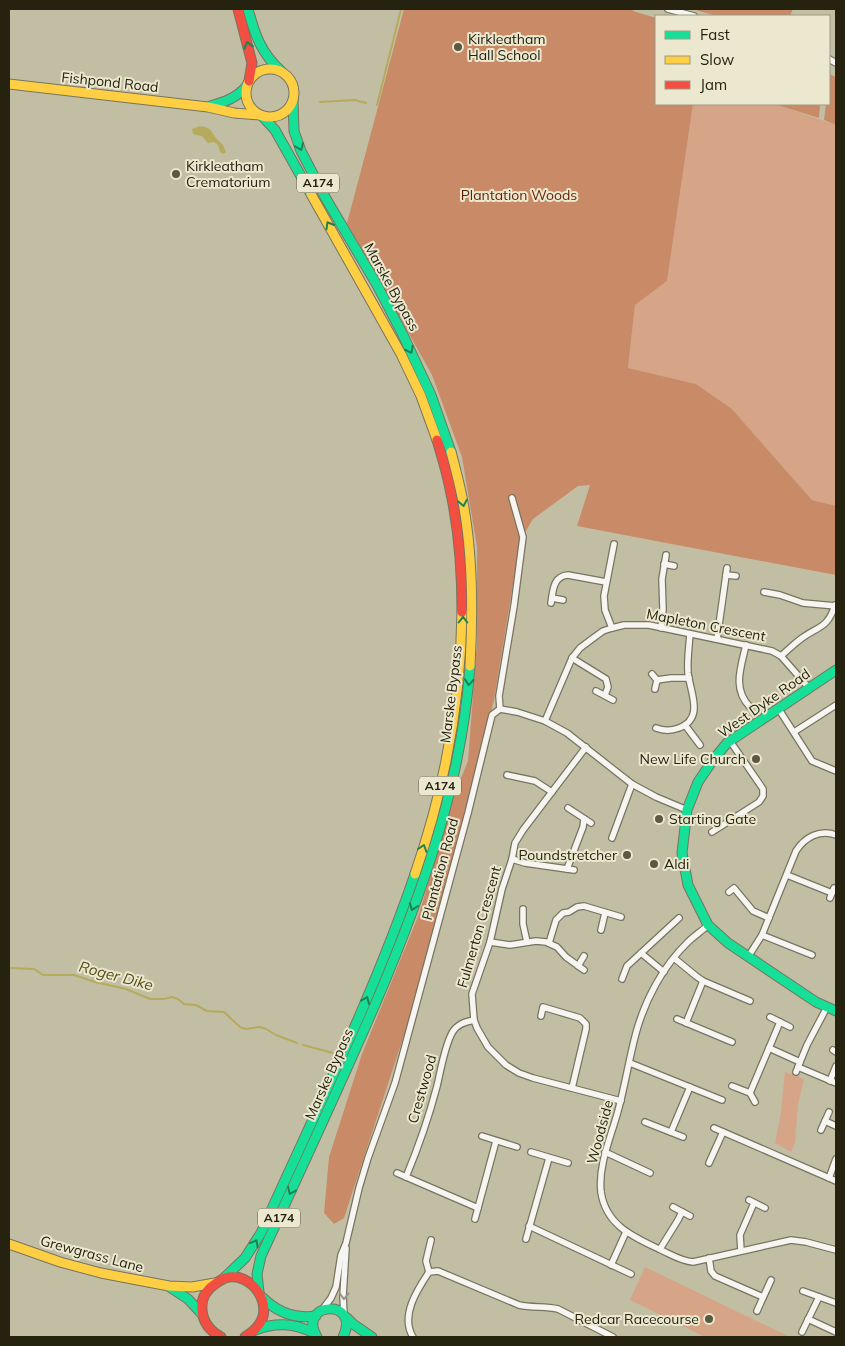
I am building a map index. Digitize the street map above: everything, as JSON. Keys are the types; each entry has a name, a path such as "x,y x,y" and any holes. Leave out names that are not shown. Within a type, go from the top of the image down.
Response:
{"main road":[{"name":"A174","path":"238,9 252,63 246,95 253,110 262,116"},
{"name":"A174","path":"248,9 261,48 266,56 292,81 295,94 293,100"},
{"path":"248,84 261,72 274,70 282,72"},
{"name":"Fishpond Road","path":"9,84 208,107 234,113 262,116"},
{"name":"Fishpond Road","path":"208,107 228,102 239,95 248,84"},
{"path":"262,116 277,116 284,113 293,100"},
{"name":"Marske Bypass","path":"261,1295 257,1274 262,1256 359,1043 402,938 431,858 448,796 464,722 472,648 470,540 456,468 439,414 417,362 301,150 293,128 293,100"},
{"name":"Marske Bypass","path":"219,1281 246,1259 261,1233 391,939 424,845 447,757 459,680 463,624 462,573 454,505 438,442 427,409 408,367 382,318 275,130 262,116"},
{"name":"West Dyke Road","path":"836,670 727,743 698,782 687,810 682,853 688,885 708,925 728,943 748,957 816,1002 836,1012"},
{"name":"Grewgrass Lane","path":"9,1244 60,1262 101,1273 169,1286 192,1287 236,1277 253,1284 276,1310 286,1315 304,1318 328,1308 335,1308 345,1316"},
{"name":"A174","path":"202,1314 202,1301 207,1291 219,1281"},
{"name":"Grewgrass Lane","path":"169,1286 188,1298 202,1314"},
{"name":"A174","path":"255,1330 263,1315 264,1307 261,1295"},
{"path":"316,1335 313,1321 318,1313"},
{"path":"202,1314 206,1324 214,1333 221,1337"},
{"path":"344,1336 348,1328 345,1316"},
{"path":"345,1316 372,1337"},
{"path":"245,1337 255,1330 286,1323 298,1325 316,1335"},
{"path":"204,1337 206,1324"},
{"path":"344,1336 361,1333 372,1337"}],"street":[{"path":"668,9 690,15"},
{"name":"Plantation Road","path":"318,1313 331,1298 336,1287 359,1188 395,1083 466,821 492,715 500,709 498,696 514,606 523,538 512,498"},
{"path":"605,548 614,547 604,596 605,610 612,628"},
{"path":"661,628 663,609 662,578 666,555"},
{"path":"664,564 674,566"},
{"path":"717,639 728,568"},
{"path":"563,600 551,600 557,579 562,576 568,575 606,582"},
{"path":"726,576 736,576"},
{"path":"764,592 803,603 836,605 828,621 821,628 802,638 781,656"},
{"name":"Mapleton Crescent","path":"545,721 572,658 580,648 603,631 624,625 639,624 772,651 781,656 809,688"},
{"path":"656,728 663,731 674,730 685,726 692,717 695,706 689,678 690,634"},
{"path":"746,645 739,674 740,693 750,707"},
{"path":"572,658 606,679 608,687 605,695"},
{"path":"652,674 657,680"},
{"path":"657,680 689,678"},
{"path":"655,689 657,680"},
{"path":"596,691 613,700"},
{"path":"737,706 744,701"},
{"path":"794,732 836,705"},
{"path":"778,708 812,761 836,771"},
{"path":"500,709 545,721 567,733 632,784 687,810"},
{"path":"685,726 698,743 701,736"},
{"path":"663,731 666,738"},
{"path":"712,832 759,802 763,796 763,789 730,741"},
{"name":"Fulmerton Crescent","path":"586,747 515,843 490,942 472,994 474,1020 476,1028 488,1047 506,1065 533,1078 621,1101"},
{"path":"516,777 518,769"},
{"path":"507,775 535,781 552,792"},
{"path":"612,838 632,784"},
{"path":"568,808 591,823"},
{"path":"567,869 583,828 584,819"},
{"path":"748,957 762,934 796,851 806,838 827,832 836,835"},
{"path":"512,859 525,863 574,870"},
{"path":"786,875 832,893"},
{"path":"729,892 734,888 753,911 769,918"},
{"path":"549,943 556,920 563,913 577,907 584,906 621,917"},
{"path":"523,909 522,917 527,942"},
{"path":"601,930 605,913"},
{"path":"515,917 522,917"},
{"path":"622,979 627,966 679,918"},
{"name":"Woodside","path":"708,925 688,942 664,972 648,1000 636,1034 602,1174 601,1192 609,1215 626,1232 684,1261 692,1262 791,1240 836,1250"},
{"path":"762,934 812,955"},
{"path":"490,942 510,945 536,941 549,943 557,947 566,958 581,968 584,956"},
{"path":"640,953 664,972"},
{"path":"674,958 703,981 750,1001"},
{"path":"686,1023 703,981"},
{"path":"541,1016 543,1007 580,1018 586,1024 572,1088"},
{"path":"798,1067 816,1026 827,1007"},
{"path":"770,1017 790,1027"},
{"path":"677,1019 732,1042"},
{"name":"Crestwood","path":"406,1178 426,1121 448,1042 457,1026 474,1020"},
{"path":"750,1093 780,1022"},
{"path":"769,1048 798,1067 833,1082 836,1066"},
{"path":"630,1063 722,1100"},
{"path":"732,1086 750,1093 754,1102"},
{"path":"671,1132 690,1087"},
{"path":"821,1130 829,1112"},
{"path":"825,1121 836,1126"},
{"path":"645,1122 684,1137"},
{"path":"714,1128 836,1181"},
{"path":"710,1163 723,1132"},
{"path":"482,1136 517,1147"},
{"path":"475,1219 496,1140"},
{"path":"531,1152 568,1163"},
{"path":"606,1152 650,1173"},
{"path":"526,1239 549,1158"},
{"path":"829,1178 836,1159"},
{"path":"397,1173 478,1208"},
{"path":"741,1251 740,1235 752,1201 765,1208"},
{"path":"673,1208 690,1216"},
{"path":"660,1249 682,1212"},
{"path":"529,1226 631,1274"},
{"path":"611,1265 626,1232"},
{"path":"429,1272 426,1261 431,1240"},
{"name":"Plantation Road","path":"345,1316 343,1296 346,1243"},
{"path":"709,1258 711,1271 715,1276 763,1297"},
{"path":"413,1337 408,1326 408,1317 418,1288 429,1272 438,1271 519,1304 558,1309 613,1337"},
{"path":"757,1311 771,1280"},
{"path":"803,1291 836,1303"},
{"path":"802,1332 818,1297"},
{"path":"808,1320 836,1332"}],"shaded area":[{"path":"693,105 777,105 836,125 836,506 812,500 732,409 696,384 628,368 635,305 667,281"},
{"path":"200,126 211,130 226,152 223,154 214,142 208,143 202,136 193,134 192,129"},
{"path":"785,1072 804,1079 798,1104 795,1142 791,1152 775,1143 781,1112"},
{"name":"Redcar Racecourse","path":"645,1267 790,1337 705,1337 630,1300"}],"green space":[{"name":"Plantation Woods","path":"404,9 632,9 633,11 655,18 655,105 693,105 667,281 635,305 628,368 696,384 732,409 812,500 836,506 836,575 577,526 590,485 578,486 533,519 520,541 494,700 456,850 406,1029 344,1218 334,1224 324,1213 329,1157 362,1054 419,914 455,793 468,761 477,643 477,547 462,457 432,375 347,223"},
{"path":"692,9 793,9 790,15 713,15"},
{"path":"830,74 836,77 836,125 824,120 826,105 830,105"},
{"path":"777,105 820,105 819,118"}],"waterway":[{"path":"377,105 401,9"},
{"path":"320,102 355,100 366,103"},
{"name":"Roger Dike","path":"9,968 34,969 43,975 74,975 126,989 150,999 172,997 184,1004 196,1005 207,1011 224,1012 240,1027 246,1029 260,1027 297,1043"},
{"name":"Roger Dike","path":"303,1045 333,1053"}],"traffic: fast":[{"path":"248,9 260,43 268,57 281,71"},
{"path":"210,106 230,99 247,86"},
{"path":"293,100 294,131 301,151 325,197 377,285 403,335 431,395 451,452"},
{"path":"263,117 275,130 311,194"},
{"path":"259,1292 257,1274 261,1256 377,1000 424,878 449,795 466,709 470,666"},
{"path":"836,670 727,743 698,782 687,810 682,853 688,885 708,925 728,943 816,1002 836,1011"},
{"path":"223,1279 245,1258 261,1233 362,1011 415,874"},
{"path":"171,1288 188,1299 202,1314"},
{"path":"263,1298 275,1308 287,1314 301,1317 316,1316"},
{"path":"317,1337 313,1325 315,1316 321,1311 329,1309 338,1310 344,1315 346,1324 343,1337"},
{"path":"347,1318 372,1337"},
{"path":"255,1330 263,1327 285,1325 299,1327 314,1333"}],"traffic: slow":[{"path":"270,69 279,71 287,76 292,84 294,93 292,102 287,110 279,115 270,117 261,115 253,110 248,102 246,93 248,84 253,76 261,71 270,69"},
{"path":"9,84 208,107 234,113 260,115"},
{"path":"311,194 401,354 421,396 437,440"},
{"path":"451,452 463,501 471,567 472,626 470,666"},
{"path":"415,874 434,810 449,745 458,679 462,612"},
{"path":"9,1244 60,1262 101,1273 169,1286 192,1287 215,1283"}],"traffic: jam":[{"path":"238,9 252,63 249,81"},
{"path":"437,440 456,519 461,566 462,612"},
{"path":"221,1337 210,1329 206,1323 202,1302 212,1286 224,1278 235,1277 244,1279 252,1285 258,1292 264,1310 262,1319 256,1328 245,1337"}],"place":[{"name":"Kirkleatham Hall School","path":"458,47"},
{"name":"Kirkleatham Crematorium","path":"176,174"},
{"name":"New Life Church","path":"756,759"},
{"name":"Starting Gate","path":"659,819"},
{"name":"Poundstretcher","path":"627,855"},
{"name":"Aldi","path":"654,864"},
{"name":"Redcar Racecourse","path":"709,1319"}]}
